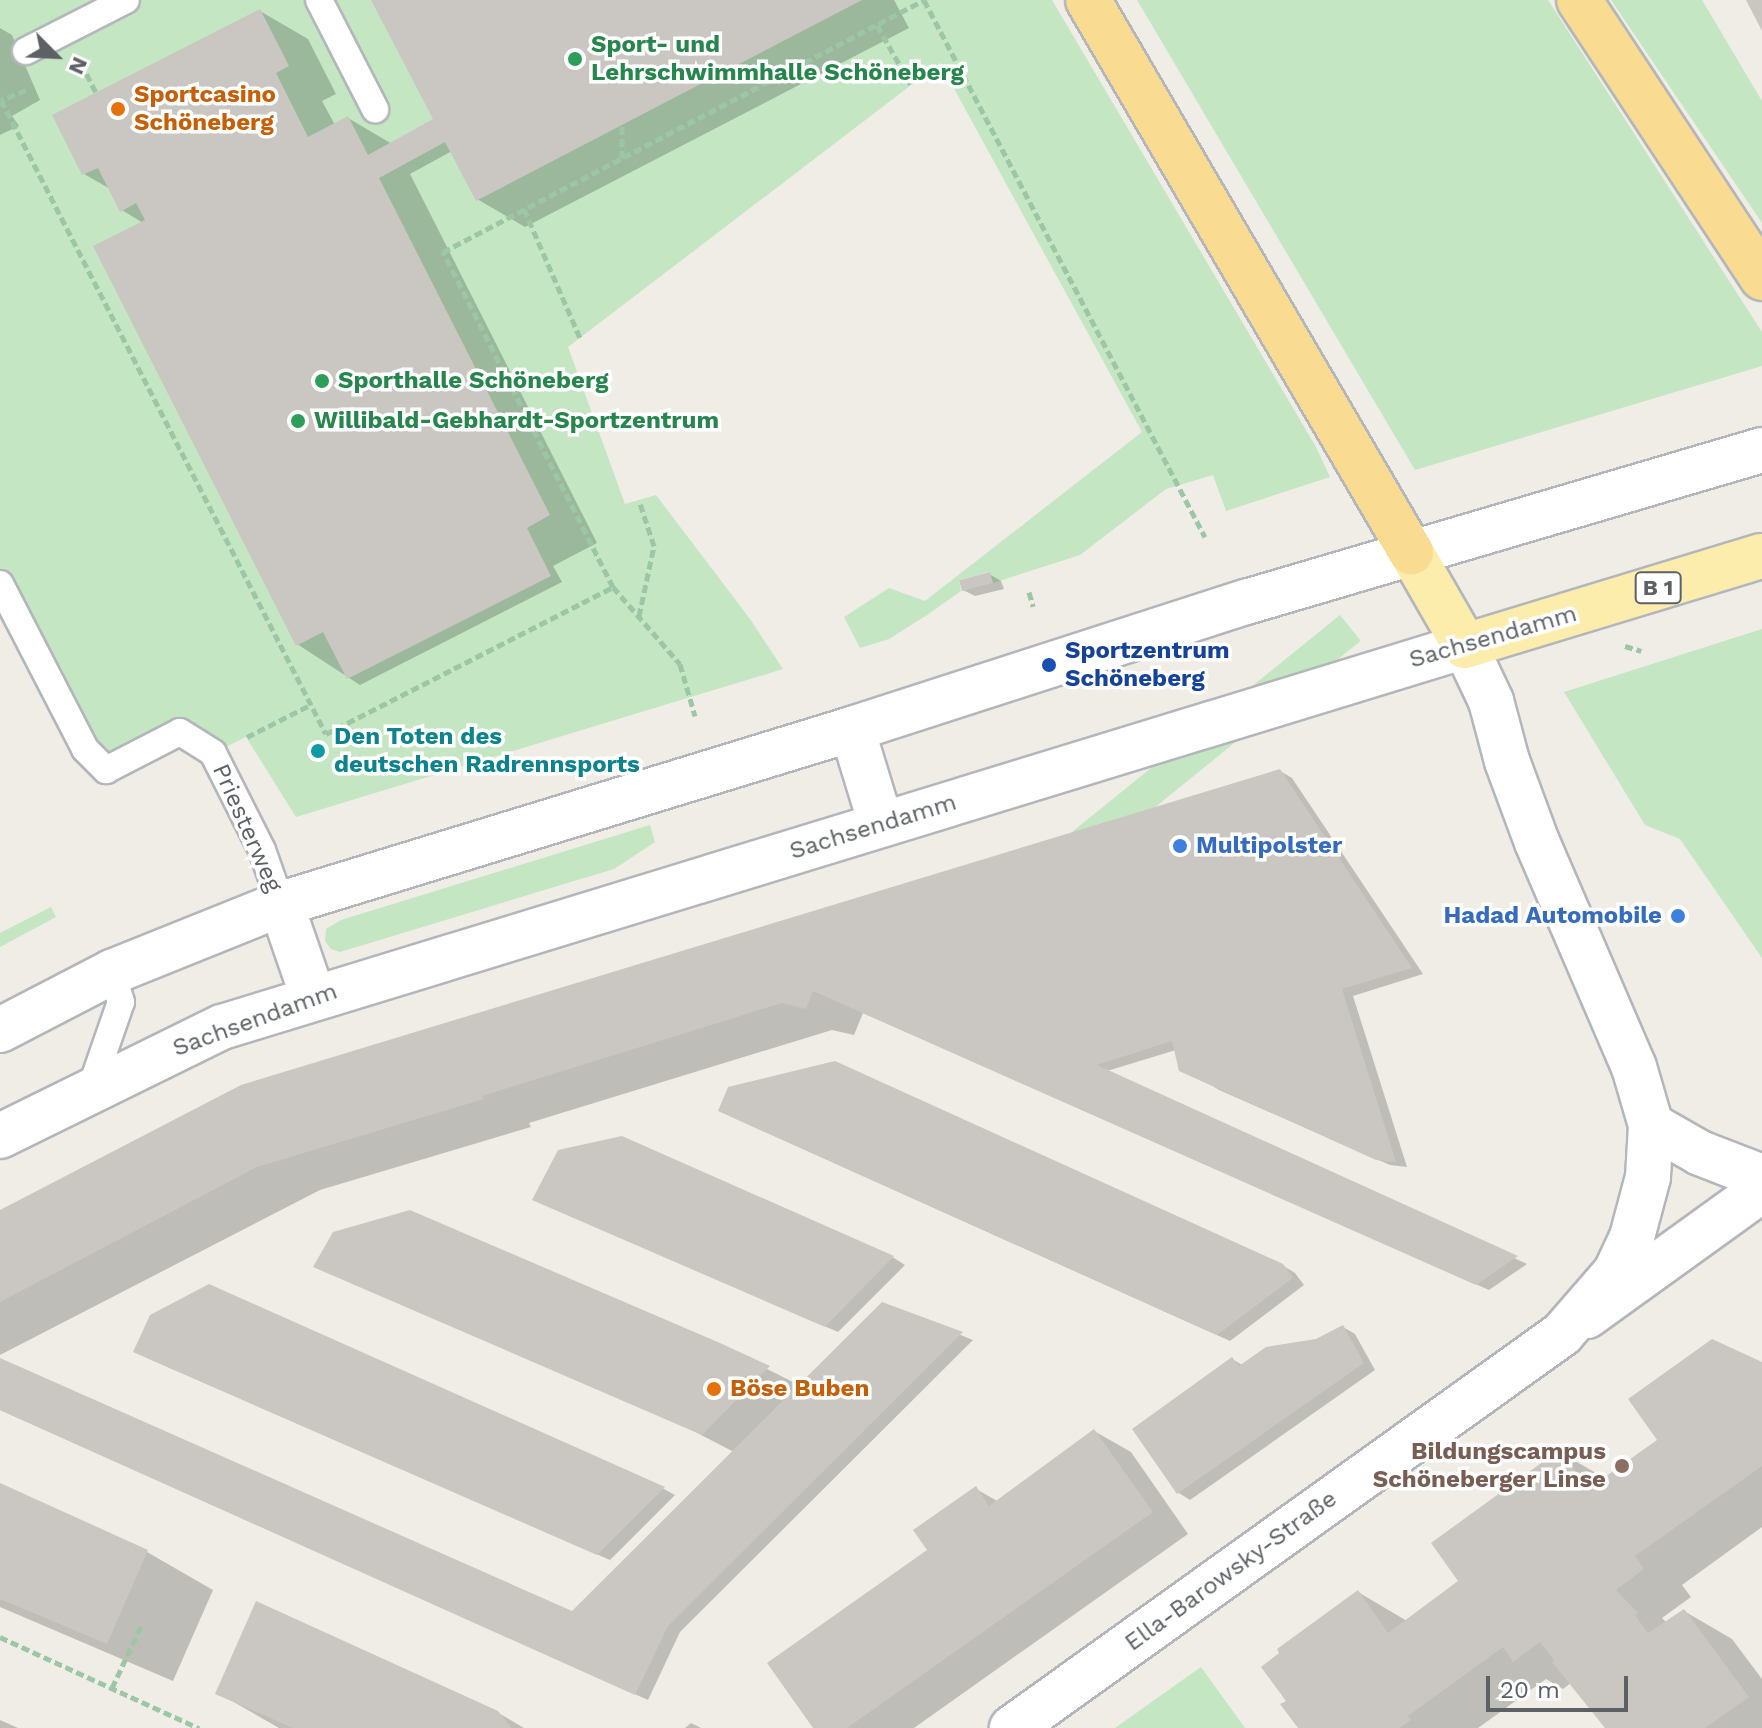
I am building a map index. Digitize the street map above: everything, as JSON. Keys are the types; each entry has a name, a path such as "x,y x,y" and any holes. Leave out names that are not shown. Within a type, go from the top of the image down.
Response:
{"highway":[{"path":"1088,0 1411,552"},
{"path":"1579,0 1762,278"}],"main road":[{"path":"0,1030 112,972 281,904 852,729 1411,552 1762,450"},
{"path":"1411,552 1465,646 1491,701 1507,761 1537,842 1634,1067 1651,1125 1648,1177 1632,1237 1615,1273 1562,1334"},
{"name":"Sachsendamm","path":"0,1136 194,1038 313,997 1762,556"},
{"path":"852,729 881,824"},
{"path":"281,904 313,997"},
{"path":"1651,1125 1700,1153 1762,1177"},
{"name":"Ella-Barowsky-Straße","path":"1012,1728 1762,1190"}],"lane":[{"path":"26,51 126,0"},
{"path":"319,0 375,109"},
{"name":"Priesterweg","path":"0,584 85,749 106,770 180,732 213,753 262,850 281,904"},
{"path":"91,1088 121,1002 112,972"}],"path":[{"path":"695,716 680,664 613,587 443,252 924,0 1205,537"},
{"path":"877,25 911,85"},
{"path":"69,69 81,63 96,93"},
{"path":"30,88 1,100 326,734 613,587"},
{"path":"622,125 622,158"},
{"path":"524,209 580,338"},
{"path":"639,500 654,546 639,617"},
{"path":"1029,592 1033,606"},
{"path":"247,737 310,705"},
{"path":"112,1688 141,1626"},
{"path":"0,1637 199,1728"}],"green space":[{"name":"Willibald-Gebhardt-Sportzentrum","path":"0,0 1052,0 1316,447 1330,477 1226,511 1213,475 1166,489 1080,555 993,583 989,572 959,580 961,591 927,615 889,639 860,648 844,617 889,588 925,601 1142,432 940,63 568,347 625,504 656,495 750,619 783,669 296,817 246,737 213,753 180,732 106,770 0,584"},
{"path":"1137,0 1548,0 1762,332 1762,366 1415,470"},
{"path":"1611,0 1702,0 1762,101 1762,223"},
{"path":"1340,615 1361,641 1003,931 982,905"},
{"path":"1762,629 1762,958 1680,839 1645,825 1564,692"},
{"path":"650,825 655,842 614,869 340,952 331,949 325,941 326,929 341,920"},
{"path":"51,907 56,917 0,947 0,933"},
{"path":"1201,1667 1245,1728 1115,1728"}],"building":[{"name":"Sporthalle Schöneberg","path":"371,0 862,0 476,201 445,142 379,178 550,515 527,528 551,576 347,679 323,632 296,646 93,246 145,220 136,203 120,212 98,168 82,175 52,115 260,9 289,66 276,73 308,137 348,116 368,155 433,119"},
{"path":"1746,0 1762,0 1762,31"},
{"path":"990,572 993,583 962,591 959,580"},
{"path":"1280,769 1412,968 1342,989 1396,1162 1376,1160 1179,1071 1172,1041 1097,1065 1518,1256 1476,1285 813,991 806,1009 782,1003 482,1096 484,1099 257,1167 0,1302 0,1210 241,1085"},
{"path":"835,1061 1283,1264 1293,1278 1217,1335 718,1111 728,1087"},
{"path":"622,1136 894,1256 825,1327 532,1200 558,1150"},
{"path":"410,1210 770,1366 702,1435 313,1267 333,1232"},
{"path":"209,1284 665,1487 597,1555 133,1352 150,1315"},
{"path":"882,1302 963,1332 668,1626 635,1695 0,1410 0,1358 572,1611"},
{"path":"1343,1325 1364,1363 1177,1494 1132,1429 1232,1357 1239,1366 1266,1347 1316,1339"},
{"path":"1712,1339 1762,1362 1762,1466 1635,1556 1644,1569 1616,1590 1638,1613 1635,1615 1648,1633 1684,1609 1749,1697 1705,1728 1605,1728 1552,1662 1554,1660 1540,1642 1513,1662 1503,1647 1408,1716 1411,1720 1399,1728 1298,1728 1280,1704 1286,1701 1261,1667 1279,1653 1277,1649 1358,1590 1388,1633 1458,1581 1431,1543 1559,1450 1588,1489 1657,1440 1628,1399"},
{"path":"1094,1429 1153,1512 847,1728 813,1728 767,1663 927,1550 913,1530 976,1486 989,1506"},
{"path":"0,1483 148,1550 107,1644 0,1599"},
{"path":"256,1601 498,1711 511,1728 293,1728 215,1694"}],"place":[{"name":"Sport- und Lehrschwimmhalle Schöneberg","path":"575,59"},
{"name":"Sportcasino Schöneberg","path":"118,109"},
{"name":"Sporthalle Schöneberg","path":"322,381"},
{"name":"Willibald-Gebhardt-Sportzentrum","path":"298,421"},
{"name":"Sportzentrum Schöneberg","path":"1049,665"},
{"name":"Den Toten des deutschen Radrennsports","path":"318,751"},
{"name":"Multipolster","path":"1180,846"},
{"name":"Hadad Automobile","path":"1678,916"},
{"name":"Böse Buben","path":"714,1389"},
{"name":"Bildungscampus Schöneberger Linse","path":"1622,1466"}]}
